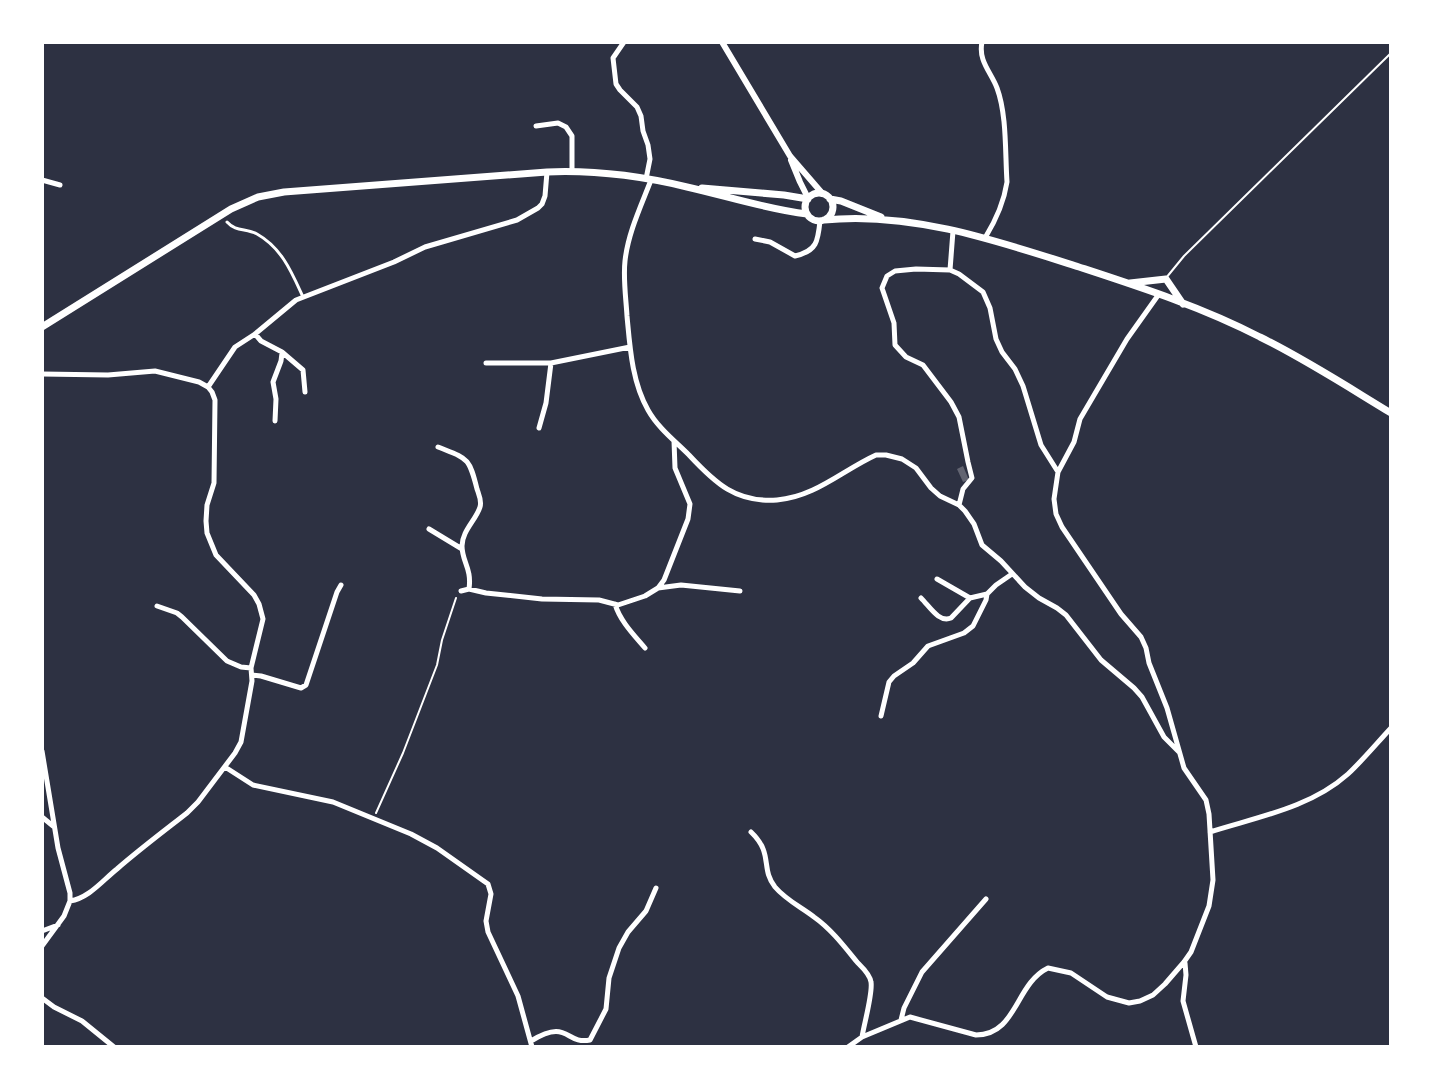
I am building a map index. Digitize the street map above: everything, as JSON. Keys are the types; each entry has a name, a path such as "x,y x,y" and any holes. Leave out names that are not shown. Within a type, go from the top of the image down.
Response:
{"main road":[{"path":"42,327 210,220 258,197 284,192 572,170 688,187 808,198 822,193 830,199 883,218"},
{"path":"688,187 734,200 807,214 813,219 883,218 953,231 985,238 1127,283 1263,338 1391,413"},
{"path":"807,214 805,206 808,198"},
{"path":"822,220 832,212 830,199"},
{"path":"1127,283 1164,281"},
{"path":"1159,294 1167,290 1164,281"},
{"path":"1164,281 1183,304"}],"street":[{"path":"624,42 613,58 616,84 637,107 650,159 649,180 625,261 624,286 630,347 639,393 659,426 721,487 738,495 774,500 793,498 812,491 876,455 902,459 916,468 940,496 965,511 982,545 1012,574 1039,598 1066,615 1101,660 1142,697 1164,737 1180,753"},
{"path":"722,42 790,156 808,198"},
{"path":"982,42 982,60 997,86 1002,105 1007,182 996,219 985,238"},
{"path":"536,126 558,123 570,131 572,170"},
{"path":"790,156 822,193"},
{"path":"208,387 235,347 296,300 425,247 528,215 542,204 547,172"},
{"path":"42,180 60,185"},
{"path":"784,195 793,191 800,182"},
{"path":"755,239 770,242 795,256 804,254 817,242 822,220"},
{"path":"227,222 232,228 255,233 285,258 303,297"},
{"path":"950,270 953,231"},
{"path":"959,505 963,489 972,478 959,417 937,381 923,365 906,357 895,345 894,323 882,288 887,276 895,271 950,270 983,292 990,308 996,339 1023,386 1041,445 1058,472"},
{"path":"848,1047 862,1037 910,1017 986,1035 1000,1028 1032,980 1048,968 1071,973 1107,997 1129,1003 1140,1001 1165,984 1192,948 1212,893 1206,800 1184,768 1167,708 1141,637 1121,614 1062,527 1054,499 1058,472 1074,442 1080,419 1127,339 1159,294"},
{"path":"255,334 303,370 305,392"},
{"path":"486,363 551,363 630,347"},
{"path":"275,421 273,382 282,352"},
{"path":"539,428 551,363"},
{"path":"42,374 108,375 155,371 182,376 208,387 216,409 214,483 207,505 207,533 216,555 254,595 262,612 244,733 235,753 187,813 90,892 70,901"},
{"path":"658,588 688,519 690,504 675,468 674,440"},
{"path":"438,447 468,461 481,500 465,534 462,549 471,579 469,589"},
{"path":"429,529 462,549"},
{"path":"921,598 943,620 951,618 970,598 987,594 1012,574"},
{"path":"937,579 970,598"},
{"path":"157,606 177,613 227,661 261,676 301,688 306,685 341,585"},
{"path":"461,591 469,589 542,599 599,600 615,604 636,600 658,588 681,585 740,591"},
{"path":"881,716 889,682 894,676 913,663 928,646 964,633 973,626 987,594"},
{"path":"615,604 628,628 645,648"},
{"path":"1210,832 1290,808 1312,798 1346,776 1391,728"},
{"path":"42,751 70,901 59,925 42,946"},
{"path":"225,767 253,785 333,802 411,834 437,848 488,884 491,894 486,921 488,932 518,996 532,1044 556,1030 583,1042 590,1040 606,1009 609,978 619,948 646,911 656,888"},
{"path":"42,817 55,828"},
{"path":"751,832 764,847 773,884 796,906 817,919 871,981 862,1037"},
{"path":"901,1020 922,972 986,899"},
{"path":"42,931 59,925"},
{"path":"1184,962 1183,1001 1196,1047"},
{"path":"42,998 82,1021 114,1047"}],"lane":[{"path":"1164,281 1172,268 1391,53"}],"path":[{"path":"374,819 437,665 450,615 461,591"}],"building":[{"path":"963,466 969,480 963,482 957,469"}]}
